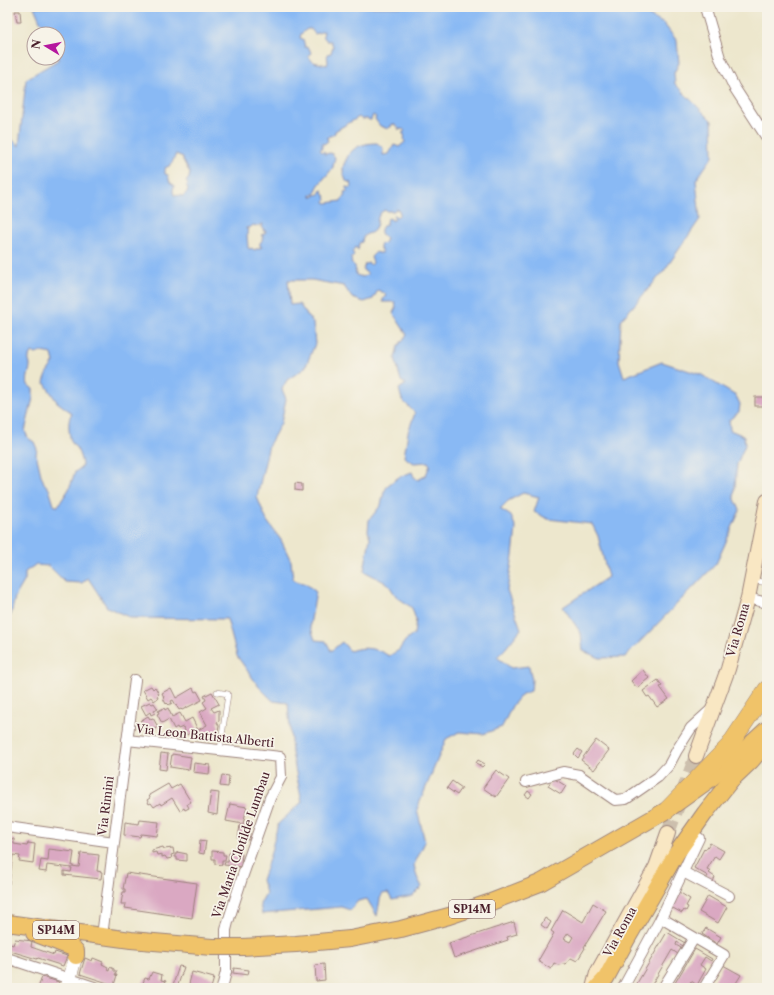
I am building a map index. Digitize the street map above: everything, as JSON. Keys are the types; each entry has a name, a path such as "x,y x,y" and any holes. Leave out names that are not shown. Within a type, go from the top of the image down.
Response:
{"highway":[{"path":"667,810 729,746 767,689"}],"main road":[{"name":"Via Roma","path":"696,756 728,668 748,598 767,501"},
{"name":"SP14M","path":"9,923 151,942 212,947 296,944 350,939 401,929 449,916 540,883 667,810 709,780 767,729"},
{"path":"604,985 627,939 676,854 704,813 731,780 751,761 767,742"},
{"name":"Via Roma","path":"593,988 597,973 656,867 668,833"},
{"path":"9,923 73,948 76,951 76,956"}],"street":[{"path":"705,7 720,58 734,87 767,138"},
{"path":"748,598 767,603"},
{"name":"Via Rimini","path":"102,936 135,680"},
{"path":"526,782 563,772 579,775 615,800 626,799 658,777 669,765 691,728 713,708"},
{"name":"Via Leon Battista Alberti","path":"127,740 280,757"},
{"name":"Via Maria Clotilde Lumbau","path":"222,988 226,972 226,930 228,922 266,808 281,777 280,757"},
{"path":"7,827 114,842"},
{"path":"623,988 661,918 699,838"},
{"path":"683,872 729,896"},
{"path":"661,918 724,955 704,988"},
{"path":"664,988 694,938"},
{"path":"69,983 76,956"},
{"path":"7,958 69,983 98,988"}],"lane":[{"path":"751,580 767,583"},
{"path":"217,692 228,694 220,750"}],"water":[{"path":"34,7 633,7 664,24 677,41 679,63 674,73 675,84 712,121 713,156 696,180 700,219 664,271 621,320 619,361 624,377 662,362 702,375 736,396 740,404 739,412 729,420 730,430 744,436 745,445 737,464 734,497 740,510 716,564 625,657 600,658 583,651 581,633 563,607 608,577 598,536 592,524 548,519 534,512 539,497 523,493 508,501 500,509 511,516 516,528 507,590 521,629 497,657 511,668 529,666 532,680 531,691 522,694 512,706 502,727 483,734 459,732 446,739 417,809 425,842 414,865 417,877 422,887 413,896 392,900 388,893 381,894 377,916 367,899 358,901 350,910 341,907 262,914 260,904 266,893 262,880 278,824 302,802 292,753 288,703 273,701 259,687 237,656 227,619 131,618 107,607 88,578 82,583 65,582 49,566 35,565 25,572 25,580 15,597 11,615 7,618 7,135 19,146 26,79 48,66 66,66 66,26 45,26 40,21","holes":["307,29 311,29 315,34 324,31 323,36 327,41 331,41 333,46 331,53 327,54 327,65 313,62 308,56 311,53 309,48 305,47 303,39 300,38 301,34","373,115 376,117 375,119 380,126 388,129 392,124 400,128 398,130 403,129 405,131 402,133 404,134 405,142 399,147 394,145 389,154 383,155 383,148 377,143 362,145 354,149 348,156 343,166 346,181 352,185 351,188 347,187 346,189 348,191 344,192 344,197 341,201 325,202 326,196 324,195 323,190 320,191 320,194 311,197 311,195 315,194 318,186 334,165 335,157 331,153 324,154 325,152 320,150 322,148 322,143 324,144 328,141 327,138 335,133 335,131 359,117 361,119 371,120","176,154 183,157 183,160 190,173 186,182 188,184 186,186 188,188 187,192 183,196 174,195 174,185 170,182 168,175 165,174 165,168 171,165","395,209 399,210 400,214 397,217 394,214 394,220 391,220 390,218 387,219 386,225 383,226 381,230 381,233 386,239 384,243 380,245 382,252 376,252 371,257 373,263 371,265 369,263 365,264 363,270 368,274 363,277 356,275 355,266 351,263 352,260 350,258 354,255 352,251 356,247 358,250 359,243 362,242 364,236 375,229 378,216 382,212 385,210 394,211","263,224 263,231 266,231 262,235 264,238 260,243 260,246 262,247 254,250 252,248 250,249 248,248 248,229 246,228 253,225 258,226","288,280 312,280 344,286 352,298 364,302 373,299 378,290 386,294 382,302 395,302 396,307 393,313 407,335 398,346 395,358 401,381 406,384 399,389 402,400 415,413 408,432 404,457 414,463 428,462 430,465 426,475 418,480 414,477 412,472 399,477 388,485 384,492 381,505 369,520 368,531 370,538 364,571 388,584 396,596 412,608 416,620 414,634 405,641 399,650 389,656 380,651 365,648 350,651 342,642 331,651 326,641 315,640 310,625 316,592 306,584 293,580 291,561 281,540 267,521 257,497 269,445 281,423 286,399 282,389 287,380 305,368 315,344 313,323 299,304 290,305","32,352 36,354 41,352 52,354 54,362 48,371 44,382 57,402 72,413 69,423 70,438 71,442 77,449 82,462 82,467 75,472 69,489 58,506 54,505 49,489 44,483 36,454 37,449 34,442 28,438 25,431 33,398 33,389 28,385 30,365 29,355"]}],"building":[{"path":"15,11 20,11 21,22 17,22"},
{"path":"755,397 764,397 764,406 755,406"},
{"path":"295,483 302,484 302,491 295,490"},
{"path":"643,670 649,678 637,688 631,681"},
{"path":"658,680 662,686 660,687 669,699 657,707 649,696 647,697 643,691"},
{"path":"151,686 153,689 155,687 159,694 157,696 158,698 154,701 151,697 148,699 143,690"},
{"path":"171,688 176,698 193,688 195,692 197,691 202,700 179,710 173,700 169,705 167,703 166,704 163,698 162,693"},
{"path":"212,692 219,704 211,708 214,712 219,710 219,721 217,722 219,726 218,732 210,739 209,737 204,740 201,733 192,737 190,733 187,735 183,727 178,729 177,727 174,729 169,719 162,723 157,714 159,713 158,711 168,708 172,717 180,713 185,722 192,718 198,730 207,725 200,712 207,708 203,702 206,700 204,696"},
{"path":"150,702 152,704 154,703 158,709 151,715 150,712 146,715 141,706"},
{"path":"148,716 150,719 153,718 158,727 150,731 148,727 144,729 140,721"},
{"path":"596,740 609,750 594,770 581,760"},
{"path":"578,749 582,752 578,758 574,754"},
{"path":"161,753 168,754 166,770 159,769"},
{"path":"172,754 191,757 189,770 170,767"},
{"path":"478,760 485,764 482,767 476,763"},
{"path":"194,763 210,765 209,774 193,772"},
{"path":"496,770 509,779 496,797 483,788"},
{"path":"222,775 229,776 228,787 220,786"},
{"path":"553,778 566,786 561,794 548,786"},
{"path":"452,781 462,788 457,795 447,788"},
{"path":"168,784 171,789 180,784 191,802 187,804 189,808 185,810 184,808 180,811 172,798 161,805 160,803 154,807 151,803 149,804 147,800 150,798 149,795"},
{"path":"528,791 532,794 529,798 525,795"},
{"path":"211,792 219,793 217,815 208,813"},
{"path":"230,804 247,807 243,824 226,821"},
{"path":"140,820 159,822 157,836 141,834 140,837 124,835 125,822 139,824"},
{"path":"240,825 250,826 250,829 244,828 244,833 250,833 249,840 238,839"},
{"path":"7,838 14,839 14,844 27,846 28,843 35,844 33,863 19,861 20,856 13,855 9,884 7,884"},
{"path":"200,840 206,841 204,854 199,853"},
{"path":"710,843 724,851 719,859 715,856 707,869 711,871 709,873 715,877 713,882 706,879 708,876 694,868 704,849 705,850"},
{"path":"163,847 164,849 173,848 174,854 171,855 172,858 167,859 165,856 162,857 162,854 157,855 156,852 152,853 152,850"},
{"path":"49,849 74,852 72,866 79,867 81,853 99,855 97,871 102,872 101,879 64,875 64,871 71,872 72,868 47,865 46,872 39,871 41,860 48,861"},
{"path":"212,851 223,852 223,855 226,855 225,861 222,861 222,865 215,864 215,859 212,859"},
{"path":"177,852 187,854 187,861 177,860 175,854 177,854"},
{"path":"229,853 242,854 241,863 244,863 243,867 224,865 225,862 228,862"},
{"path":"126,873 197,883 192,918 125,908 126,904 121,904 123,892 125,892 125,889 123,889"},
{"path":"679,892 690,899 686,906 688,907 686,911 684,910 682,913 671,907"},
{"path":"708,896 727,907 718,923 699,912"},
{"path":"593,903 606,911 577,961 571,958 564,964 558,965 554,963 551,969 538,961 554,933 551,931 563,910 583,922","holes":["568,933 573,937 570,942 564,939"]},
{"path":"545,918 551,922 547,929 541,925"},
{"path":"514,922 517,934 507,937 508,940 454,958 449,943"},
{"path":"706,928 721,937 717,944 702,934"},
{"path":"667,932 685,943 683,946 677,942 676,945 681,948 678,954 672,950 650,988 640,988 636,985"},
{"path":"15,939 32,941 31,947 54,955 55,952 67,956 63,966 7,950 8,943 13,945"},
{"path":"695,949 712,959 711,961 705,957 700,965 706,969 697,985 691,981 687,987 689,988 672,988"},
{"path":"85,958 92,961 93,958 103,962 102,964 108,967 107,970 109,971 110,967 114,969 114,971 117,971 114,985 80,974"},
{"path":"324,964 325,980 316,981 315,965"},
{"path":"723,965 741,975 733,988 710,988"},
{"path":"179,966 184,967 177,988 172,988"},
{"path":"234,968 249,970 248,975 233,973"},
{"path":"152,972 162,975 161,980 166,981 163,988 147,988 147,986 142,985 145,978 149,979"},
{"path":"192,972 214,978 211,988 188,988"},
{"path":"42,977 59,982 57,988 38,988"},
{"path":"276,986 290,986 290,988 276,988"}],"tunnel":[{"path":"668,833 696,756"}]}
